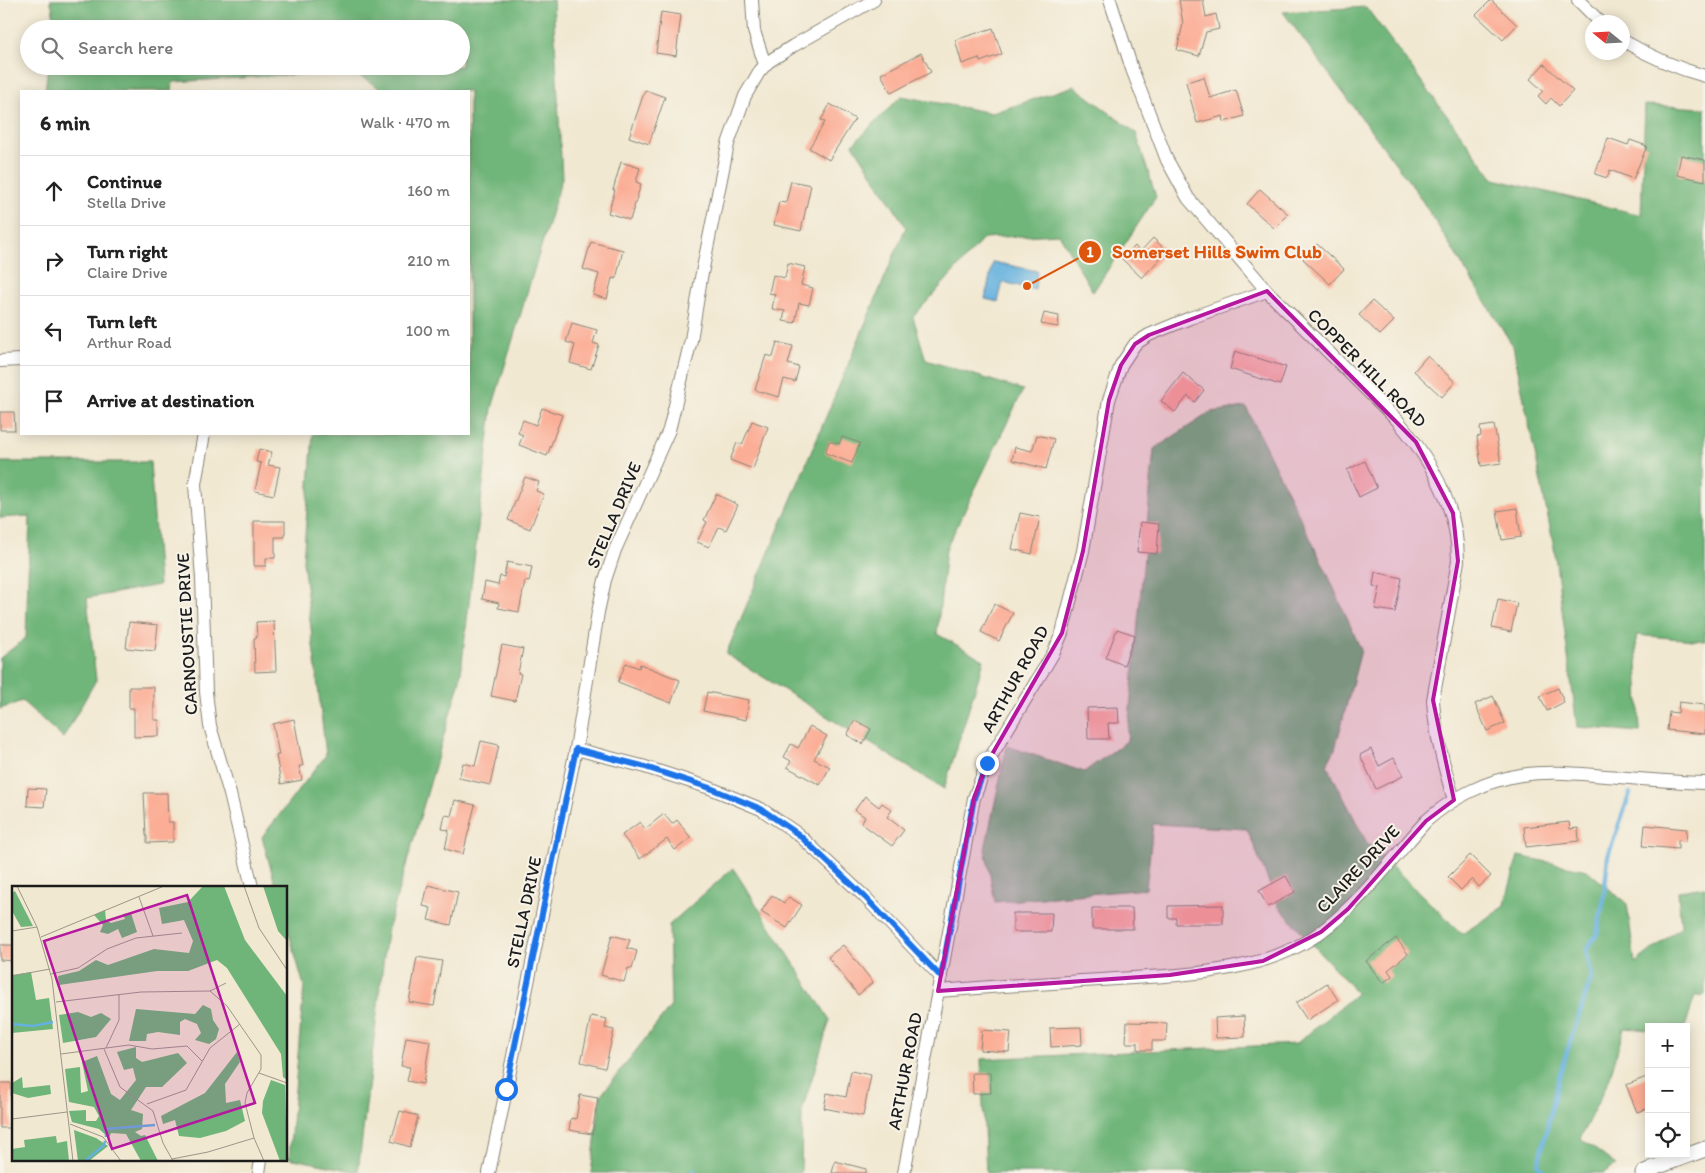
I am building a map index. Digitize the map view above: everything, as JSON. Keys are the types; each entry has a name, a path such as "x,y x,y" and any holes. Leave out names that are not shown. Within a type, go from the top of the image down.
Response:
{"street":[{"path":"752,0 754,31 765,65"},
{"name":"STELLA DRIVE","path":"489,1173 576,749 605,580 614,550 669,430 691,340 701,278 728,144 744,96 758,72 765,65 793,46 874,0"},
{"name":"COPPER HILL ROAD","path":"1110,0 1132,69 1167,160 1188,198 1267,291 1398,421 1416,442 1440,482 1453,513 1458,540 1458,561 1433,700 1436,731 1454,800"},
{"path":"1578,0 1593,15"},
{"path":"1630,45 1653,58 1681,70 1705,76"},
{"name":"ARTHUR ROAD","path":"904,1173 974,798 987,763 1054,652 1062,633 1083,551 1109,400 1121,364 1135,344 1149,335 1190,318 1267,291"},
{"path":"0,361 20,360"},
{"name":"CARNOUSTIE DRIVE","path":"204,435 196,484 206,692 210,726 230,794 252,886"},
{"path":"576,749 650,768 710,788 761,809 798,834 865,897 941,977"},
{"name":"CLAIRE DRIVE","path":"938,990 1170,975 1230,968 1263,961 1282,954 1321,932 1348,909 1437,811 1473,790 1495,781 1520,775 1558,772 1705,783"},
{"path":"1644,1173 1705,1149"},
{"path":"259,1173 262,1160"}],"highlighted area":[{"path":"1267,291 1416,442 1453,513 1458,561 1433,700 1454,800 1426,821 1348,909 1321,932 1263,961 1170,975 938,991 974,798 987,763 1062,633 1083,551 1109,400 1121,365 1135,344 1149,335"}],"green space":[{"path":"50,0 553,0 562,178 492,408 460,680 387,931 358,1172 289,1158 304,986 288,930 288,886 276,886 262,837 326,755 303,561 313,435 470,435 470,90 382,90 358,75 470,75 470,20 52,20 53,9"},
{"path":"1366,7 1494,179 1641,215 1645,105 1705,108 1705,641 1636,635 1640,732 1577,727 1554,547 1513,346 1416,191 1283,12"},
{"path":"47,75 287,75 173,82 172,90 45,90"},
{"path":"1074,86 1136,133 1156,197 1093,292 1059,234 984,238 913,317 926,360 1023,390 946,549 937,634 984,660 944,789 726,654 906,227 853,144 901,96 992,113"},
{"path":"1246,407 1328,575 1361,650 1335,749 1327,765 1366,841 1462,934 1504,907 1518,856 1587,870 1627,904 1635,963 1681,927 1678,891 1705,887 1705,995 1695,996 1686,1023 1645,1023 1645,1030 1624,1028 1609,1080 1580,1138 1616,1165 1603,1173 986,1173 981,1059 1296,1044 1357,993 1279,907 1247,829 1153,824 1146,889 995,902 985,849 1007,746 1084,772 1127,741 1154,449 1211,412"},
{"path":"0,462 150,462 159,585 87,598 96,680 63,738 22,701 0,709 0,658 26,638 30,516 0,518"},
{"path":"733,868 830,1020 802,1111 801,1173 591,1173 601,1095 671,1006 669,925"}],"water":[{"path":"993,262 1037,271 1035,290 1003,282 998,302 985,299"}],"building":[{"path":"1179,0 1203,0 1206,17 1216,14 1219,29 1206,32 1199,56 1177,50 1183,24"},
{"path":"1491,0 1517,25 1503,40 1476,15"},
{"path":"661,12 681,15 676,56 656,53"},
{"path":"993,28 1002,54 980,62 979,58 962,64 955,40"},
{"path":"921,53 931,72 891,93 881,74"},
{"path":"1544,64 1573,91 1559,106 1551,98 1546,104 1538,96 1543,91 1530,79"},
{"path":"1204,77 1210,98 1236,90 1244,116 1224,122 1223,116 1197,123 1186,82"},
{"path":"645,90 665,97 649,144 629,137"},
{"path":"830,104 855,119 829,160 809,148 825,122 821,120"},
{"path":"1608,138 1628,145 1630,140 1647,146 1633,179 1610,170 1607,178 1595,174"},
{"path":"1681,155 1705,160 1705,181 1677,175"},
{"path":"621,162 640,168 636,182 641,184 630,220 608,213"},
{"path":"791,181 811,185 801,231 774,225 779,202 786,203"},
{"path":"1260,189 1288,214 1274,228 1247,204"},
{"path":"1153,238 1167,251 1142,278 1122,259 1135,246 1140,252"},
{"path":"591,242 623,250 616,279 612,278 607,299 593,295 599,274 583,269"},
{"path":"1317,244 1344,269 1330,284 1303,259"},
{"path":"788,263 805,267 801,285 813,288 809,305 799,303 795,323 783,321 785,311 772,309 775,294 769,293 773,275 785,278"},
{"path":"1372,301 1394,321 1380,335 1359,315"},
{"path":"1044,313 1059,316 1058,327 1041,324"},
{"path":"572,323 597,330 593,343 599,345 591,369 570,363 575,345 566,342"},
{"path":"777,342 793,346 788,364 799,367 795,382 784,379 779,397 755,390 766,355 773,357"},
{"path":"1235,351 1286,367 1280,385 1230,369"},
{"path":"1427,356 1455,382 1442,397 1414,371"},
{"path":"1183,373 1204,390 1195,402 1188,396 1175,412 1161,401"},
{"path":"542,408 562,415 547,456 519,445 523,435 518,433 523,420 536,425"},
{"path":"0,412 14,412 15,430 0,430"},
{"path":"752,421 768,427 753,469 730,460 737,443 742,445"},
{"path":"1494,425 1501,463 1481,466 1477,437 1481,436 1480,427"},
{"path":"1037,435 1054,439 1046,469 1012,460 1015,447 1032,451"},
{"path":"842,437 860,443 852,463 825,453 829,441 839,444"},
{"path":"259,449 272,452 268,465 280,467 274,495 255,491 261,463 256,462"},
{"path":"1365,461 1377,488 1359,497 1347,470"},
{"path":"525,477 539,482 536,491 544,494 530,529 508,520"},
{"path":"716,494 738,505 726,530 719,527 709,547 697,542 707,522 704,520"},
{"path":"1517,508 1521,537 1502,540 1497,511"},
{"path":"1020,513 1040,517 1032,554 1012,549"},
{"path":"254,521 285,521 285,537 275,537 275,558 266,558 266,566 254,566"},
{"path":"1140,522 1159,524 1157,554 1137,552"},
{"path":"507,562 532,567 529,582 525,581 519,612 498,608 499,603 482,599 485,582 498,585 500,576 504,577"},
{"path":"1375,572 1402,578 1395,612 1375,609 1380,587 1373,586"},
{"path":"1498,599 1517,603 1511,632 1492,628"},
{"path":"994,604 1013,613 999,641 981,632"},
{"path":"274,621 276,671 255,672 254,638 257,638 256,622"},
{"path":"129,622 158,625 155,651 126,648"},
{"path":"1117,629 1135,635 1124,665 1106,658"},
{"path":"502,645 523,649 518,673 521,674 515,701 491,696"},
{"path":"626,663 639,668 640,664 680,680 671,703 618,682"},
{"path":"129,687 154,687 154,720 159,720 159,736 134,737 134,708 129,708"},
{"path":"1558,688 1564,702 1547,711 1540,696"},
{"path":"707,692 749,700 746,720 703,711"},
{"path":"1493,696 1505,723 1487,731 1475,704"},
{"path":"1679,702 1705,705 1705,734 1667,730 1669,712 1678,713"},
{"path":"1118,707 1119,723 1108,723 1109,739 1088,739 1087,708"},
{"path":"294,719 303,766 299,766 302,780 281,784 276,755 279,755 273,724"},
{"path":"855,720 871,729 863,744 847,735"},
{"path":"810,726 827,736 814,759 830,767 820,785 787,767 791,761 784,757 791,744 798,748"},
{"path":"481,741 499,745 490,785 459,778 463,763 475,766"},
{"path":"1371,749 1379,766 1394,758 1403,776 1376,789 1360,755"},
{"path":"28,788 46,789 44,807 27,806"},
{"path":"144,793 167,793 168,822 173,822 173,842 147,843"},
{"path":"865,796 879,807 882,803 892,810 887,817 904,830 892,846 861,823 865,817 855,810"},
{"path":"455,800 475,805 463,854 445,849 449,830 442,829 445,815 451,816"},
{"path":"664,814 672,824 677,820 691,838 675,850 667,839 640,859 622,835 640,822 645,829"},
{"path":"1569,822 1570,829 1578,828 1579,841 1526,847 1524,827"},
{"path":"1645,825 1687,829 1686,841 1678,840 1678,849 1643,846"},
{"path":"1470,855 1491,876 1479,887 1472,879 1461,890 1448,877"},
{"path":"1286,876 1295,892 1268,907 1259,891"},
{"path":"428,885 458,892 451,925 428,920 431,908 423,906"},
{"path":"772,895 784,903 789,897 802,905 787,928 761,912"},
{"path":"1223,905 1223,924 1176,924 1176,918 1168,918 1168,906"},
{"path":"1092,908 1132,908 1133,929 1092,929"},
{"path":"1013,913 1052,913 1051,932 1013,932"},
{"path":"612,935 630,940 627,948 637,951 632,969 628,968 624,982 601,975"},
{"path":"1396,938 1408,954 1388,970 1392,976 1383,983 1366,961"},
{"path":"0,945 12,945 12,961 0,960"},
{"path":"843,945 873,982 858,995 828,957"},
{"path":"417,957 442,961 434,1006 409,1002"},
{"path":"1327,983 1338,1000 1307,1020 1296,1003"},
{"path":"591,1016 607,1019 605,1028 614,1030 605,1068 581,1062"},
{"path":"1244,1016 1245,1037 1216,1038 1215,1018"},
{"path":"1127,1022 1167,1023 1166,1041 1152,1041 1152,1050 1138,1050 1138,1043 1126,1043"},
{"path":"1081,1027 1082,1045 1051,1047 1050,1028"},
{"path":"982,1030 1011,1032 1009,1052 980,1050"},
{"path":"406,1037 430,1041 423,1084 407,1081 410,1067 401,1066"},
{"path":"851,1071 871,1075 863,1116 824,1108 827,1093 846,1097"},
{"path":"972,1073 990,1073 991,1093 973,1094"},
{"path":"1645,1078 1645,1109 1637,1112 1626,1085"},
{"path":"0,1083 11,1083 11,1128 0,1128"},
{"path":"580,1095 598,1098 592,1134 569,1130 571,1118 576,1119"},
{"path":"400,1111 418,1116 410,1147 391,1141"},
{"path":"835,1161 866,1169 866,1173 832,1173"}],"waterway":[{"path":"1545,1173 1538,1165 1560,1073 1592,976 1586,950 1597,934 1604,897 1608,856 1630,793"}],"place":[{"name":"Somerset Hills Swim Club","path":"1027,286"}],"route":[{"path":"506,1089 576,749 642,766 710,788 761,809 798,834 865,897 941,977 974,798 987,763"}]}
